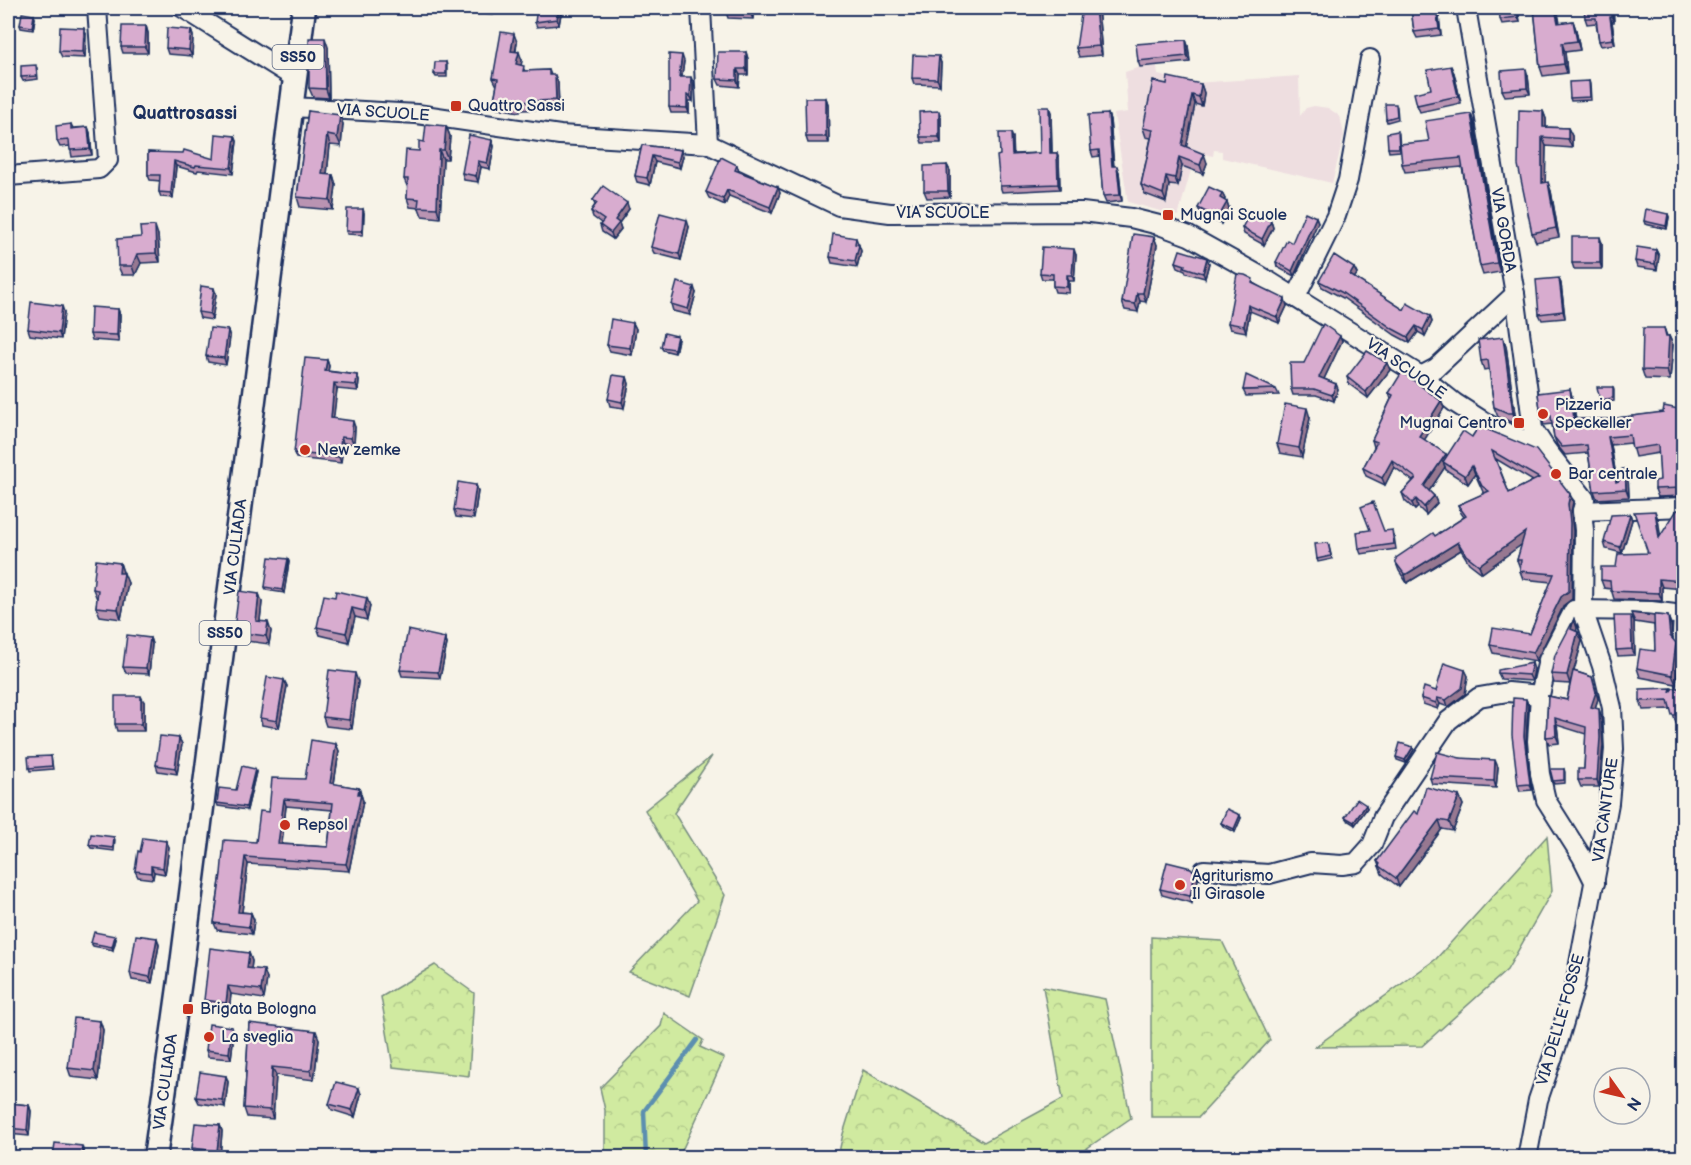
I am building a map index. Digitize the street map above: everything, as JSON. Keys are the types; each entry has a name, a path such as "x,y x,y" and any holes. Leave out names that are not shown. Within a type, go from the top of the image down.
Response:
{"main road":[{"name":"VIA CULIADA","path":"155,1158 180,980 304,8"}],"street":[{"path":"8,176 99,169 108,160 97,8"},
{"path":"183,8 295,78"},
{"path":"701,8 708,144"},
{"name":"VIA GORDA","path":"1466,8 1515,294 1533,429 1546,449"},
{"path":"1296,297 1336,216 1345,189 1370,59"},
{"name":"VIA SCUOLE","path":"292,107 417,114 560,135 708,144 839,206 890,213 1082,212 1131,218 1159,225 1189,236 1296,297 1421,376 1455,403 1491,426 1546,449"},
{"path":"1421,376 1436,368 1515,294"},
{"name":"VIA CANTURE","path":"1546,449 1586,499 1582,511 1584,530 1583,610 1602,666 1612,708 1614,749 1609,803 1595,883"},
{"path":"1582,511 1683,507"},
{"name":"VIA CANTURE","path":"1583,610 1574,610 1548,660 1540,695 1537,741 1540,774 1546,800 1582,856 1595,883"},
{"path":"1583,610 1651,611 1683,615 1683,642"},
{"path":"1204,870 1269,874 1311,863 1342,865 1356,863 1372,845 1383,817 1448,721 1479,697 1508,692 1540,695"},
{"name":"VIA DELLE FOSSE","path":"1527,1158 1538,1100 1575,985 1595,883"}],"shaded area":[{"path":"1157,66 1158,75 1194,83 1299,76 1300,116 1306,108 1314,106 1328,108 1341,120 1344,135 1332,183 1222,158 1222,151 1214,150 1213,156 1196,152 1178,216 1128,202 1114,114 1128,112 1125,72 1140,67"}],"green space":[{"path":"712,756 674,813 725,895 690,996 629,972 697,901 645,810"},
{"path":"1547,836 1552,891 1507,970 1422,1046 1315,1047 1436,959"},
{"path":"1151,937 1222,941 1270,1040 1199,1117 1151,1117"},
{"path":"435,965 474,993 469,1076 393,1067 381,997"},
{"path":"1043,987 1105,999 1131,1118 1074,1157 838,1157 863,1070 984,1142 1063,1099"},
{"path":"664,1013 703,1040 700,1047 724,1058 679,1157 605,1157 605,1110 600,1088 661,1026"}],"building":[{"path":"537,8 559,8 557,19 535,22"},
{"path":"726,8 751,8 750,13 726,12"},
{"path":"1082,8 1095,8 1099,46 1076,48"},
{"path":"1411,8 1436,8 1439,29 1414,32"},
{"path":"1499,8 1517,8 1518,17 1500,19"},
{"path":"1534,8 1555,8 1558,23 1573,21 1577,41 1562,43 1564,64 1540,67"},
{"path":"1584,8 1612,8 1612,17 1610,17 1613,39 1599,41 1596,18 1585,18"},
{"path":"22,13 34,15 32,27 20,25"},
{"path":"122,26 146,26 145,47 121,47"},
{"path":"60,27 84,28 83,52 59,51"},
{"path":"167,28 191,30 189,50 166,48"},
{"path":"501,32 514,34 511,51 519,52 516,64 524,66 523,71 549,70 549,75 555,75 556,100 517,102 517,104 494,100 498,79 493,78"},
{"path":"309,38 325,38 326,89 309,88"},
{"path":"1186,40 1187,56 1138,61 1136,44"},
{"path":"718,52 746,52 746,69 737,69 737,80 717,79"},
{"path":"669,54 682,55 679,77 691,77 687,108 669,107"},
{"path":"913,55 939,56 937,79 912,78"},
{"path":"435,62 446,62 446,74 434,74"},
{"path":"36,65 37,76 21,77 21,66"},
{"path":"1451,66 1458,96 1417,105 1414,93 1431,89 1427,70"},
{"path":"1526,69 1527,88 1502,90 1501,71"},
{"path":"1168,77 1201,84 1199,97 1192,95 1182,145 1204,154 1200,165 1179,157 1175,178 1166,176 1163,194 1141,185 1153,130 1143,128 1153,81 1167,84"},
{"path":"1589,81 1590,97 1570,98 1569,82"},
{"path":"805,98 826,98 826,137 806,137"},
{"path":"1385,104 1396,104 1397,116 1386,119"},
{"path":"1039,107 1049,107 1050,153 1057,153 1058,184 1000,186 997,156 1000,155 999,133 1011,133 1012,155 1040,153"},
{"path":"1519,110 1543,111 1543,127 1568,128 1568,139 1542,137 1542,183 1548,182 1556,228 1532,233 1518,165"},
{"path":"308,111 340,115 337,137 327,135 322,174 333,175 330,200 297,197"},
{"path":"939,111 939,137 920,137 919,112"},
{"path":"1108,114 1112,166 1117,166 1120,195 1103,196 1099,150 1091,151 1088,115"},
{"path":"1471,114 1497,263 1480,266 1461,158 1402,164 1400,144 1429,141 1425,121"},
{"path":"71,124 71,129 88,127 90,149 70,150 69,140 57,141 56,126"},
{"path":"426,124 446,126 444,150 439,150 437,208 418,207 419,199 407,198 408,179 404,179 406,150 419,151 419,141 424,142"},
{"path":"1398,131 1399,148 1388,148 1387,133"},
{"path":"216,134 235,136 231,168 196,165 195,167 174,161 171,193 159,192 160,175 148,175 148,152 183,153 184,150 214,159"},
{"path":"469,135 492,140 487,163 478,161 476,176 462,173"},
{"path":"642,145 681,150 678,162 652,156 647,178 635,176"},
{"path":"721,157 737,165 735,170 778,187 770,207 727,190 723,199 706,192"},
{"path":"947,165 948,191 924,191 924,166"},
{"path":"603,186 627,203 615,220 619,223 611,233 600,225 604,220 591,211 597,203 593,200"},
{"path":"1209,187 1222,193 1220,198 1227,202 1218,218 1198,208"},
{"path":"347,209 363,209 362,231 346,231"},
{"path":"1646,209 1668,214 1666,226 1644,221"},
{"path":"1251,211 1271,221 1262,239 1242,228"},
{"path":"1305,212 1316,217 1292,271 1276,262 1287,240 1292,243"},
{"path":"660,213 687,220 679,254 651,247"},
{"path":"155,226 156,253 137,254 132,266 118,266 117,239 141,237 140,227"},
{"path":"833,234 856,238 855,244 859,245 855,261 830,257"},
{"path":"1133,234 1154,237 1143,293 1137,293 1135,304 1122,302"},
{"path":"1572,237 1600,237 1600,263 1572,263"},
{"path":"1042,247 1074,249 1072,275 1067,275 1067,287 1053,286 1053,274 1040,273"},
{"path":"1637,247 1656,250 1655,264 1635,261"},
{"path":"1180,250 1207,258 1203,273 1176,262"},
{"path":"1334,255 1354,268 1350,275 1404,310 1407,303 1430,316 1423,330 1416,326 1408,337 1341,292 1319,281"},
{"path":"1237,274 1253,279 1252,283 1285,299 1277,317 1248,305 1244,326 1228,323"},
{"path":"1559,278 1563,311 1539,314 1536,280"},
{"path":"677,282 694,287 688,309 671,304"},
{"path":"201,286 214,288 210,314 198,312"},
{"path":"31,302 62,306 59,333 28,329"},
{"path":"91,307 118,309 117,335 90,334"},
{"path":"611,319 633,323 630,348 607,345"},
{"path":"1323,324 1340,336 1319,377 1336,384 1332,395 1314,389 1291,389 1290,363 1304,363"},
{"path":"210,328 228,330 224,358 206,356"},
{"path":"1643,328 1664,328 1666,336 1669,336 1667,371 1642,370"},
{"path":"664,333 677,336 674,349 661,347"},
{"path":"1503,337 1513,413 1494,407 1488,360 1481,361 1478,340"},
{"path":"1367,351 1387,363 1366,392 1347,377"},
{"path":"305,358 327,360 325,371 357,375 356,385 334,383 331,418 353,421 351,438 341,437 339,457 294,453"},
{"path":"1402,372 1441,401 1419,436 1446,454 1424,486 1434,496 1424,507 1416,499 1412,503 1402,493 1416,478 1392,460 1382,478 1363,468 1377,442 1372,440 1393,395 1389,393"},
{"path":"613,375 627,377 622,402 608,399"},
{"path":"1246,375 1276,389 1243,390"},
{"path":"1597,387 1613,387 1613,398 1600,400"},
{"path":"1570,389 1574,419 1609,419 1663,412 1664,406 1683,410 1682,488 1655,489 1655,481 1660,480 1658,445 1632,449 1630,435 1608,437 1616,482 1619,481 1622,469 1625,469 1626,489 1594,491 1587,445 1562,447 1554,437 1551,416 1541,417 1538,393"},
{"path":"1285,404 1307,408 1299,448 1277,444"},
{"path":"1479,426 1536,450 1570,494 1568,504 1569,591 1561,597 1533,653 1490,645 1493,628 1530,634 1554,574 1520,571 1521,560 1517,560 1525,532 1479,565 1466,555 1458,542 1405,575 1396,563 1396,558 1433,533 1435,536 1466,516 1458,505 1489,491 1482,486 1472,466 1465,476 1443,462 1463,431 1472,437","holes":["1492,451 1539,478 1509,493"]},
{"path":"458,482 476,485 472,513 454,510"},
{"path":"1373,502 1384,531 1392,530 1394,544 1359,549 1357,532 1370,530 1361,507"},
{"path":"1677,510 1683,510 1683,534 1679,541 1683,581 1659,579 1659,593 1611,591 1610,581 1601,580 1601,567 1616,567 1618,554 1648,553 1634,512 1655,511 1659,538"},
{"path":"1630,514 1620,547 1604,542 1611,515"},
{"path":"1328,543 1331,556 1317,559 1315,544"},
{"path":"269,557 288,559 282,590 265,587"},
{"path":"96,560 120,563 119,573 124,573 118,609 96,607 98,590 93,589"},
{"path":"239,591 259,594 256,621 268,622 266,636 236,632"},
{"path":"336,591 367,598 364,611 352,608 346,633 317,627 324,595 335,597"},
{"path":"1631,613 1668,616 1670,636 1676,643 1672,675 1637,668 1640,649 1655,651 1654,616"},
{"path":"1614,616 1631,616 1632,649 1616,650"},
{"path":"1574,619 1571,629 1578,632 1567,675 1551,674 1555,655"},
{"path":"408,630 445,638 438,672 400,670"},
{"path":"127,635 150,638 146,668 123,667"},
{"path":"1444,663 1465,670 1462,688 1446,700 1437,698 1436,703 1421,698 1424,687 1436,691"},
{"path":"1532,663 1529,675 1498,673 1498,670"},
{"path":"329,670 355,673 349,720 323,717"},
{"path":"1573,671 1592,677 1596,692 1591,707 1599,709 1600,738 1597,780 1578,780 1578,769 1584,769 1586,727 1555,718 1556,736 1546,737 1548,696 1567,700"},
{"path":"267,677 284,680 277,721 260,718"},
{"path":"1671,688 1670,692 1673,688 1683,688 1683,720 1680,720 1679,715 1672,715 1668,700 1640,701 1640,689"},
{"path":"115,696 141,696 141,724 115,724"},
{"path":"1513,698 1526,699 1524,736 1530,784 1518,785 1512,735"},
{"path":"160,736 179,738 175,768 156,765"},
{"path":"311,740 336,744 330,783 359,788 358,794 361,794 346,864 245,857 238,912 251,913 249,927 214,923 224,840 256,842 260,811 269,812 272,778 305,779","holes":["284,799 333,803 328,847 278,844"]},
{"path":"1400,743 1413,747 1405,760 1396,757"},
{"path":"1437,752 1460,758 1495,760 1494,781 1430,778"},
{"path":"51,756 52,766 29,768 28,757"},
{"path":"242,766 255,769 246,807 217,803 219,788 236,790"},
{"path":"1550,769 1564,769 1564,780 1553,781"},
{"path":"1426,787 1459,796 1449,822 1439,820 1396,878 1379,866 1377,861 1414,811 1418,814"},
{"path":"1357,799 1366,805 1354,822 1345,817"},
{"path":"1227,809 1240,815 1234,829 1221,823"},
{"path":"91,834 114,837 113,848 89,845"},
{"path":"143,838 166,841 163,868 151,866 151,873 135,871"},
{"name":"Agriturismo Il Girasole","path":"1167,862 1191,868 1195,873 1190,896 1160,889"},
{"path":"94,932 115,936 112,947 91,943"},
{"path":"136,935 157,938 150,977 130,973"},
{"path":"210,948 249,953 247,968 264,970 261,990 228,986 226,1003 204,1000"},
{"path":"74,1018 100,1021 94,1071 68,1068"},
{"path":"249,1023 316,1031 311,1071 272,1067 270,1110 244,1108"},
{"path":"209,1024 232,1027 229,1053 206,1050"},
{"path":"200,1072 226,1076 222,1100 196,1097"},
{"path":"336,1082 359,1088 352,1110 329,1104"},
{"path":"8,1103 29,1105 27,1130 8,1128"},
{"path":"195,1123 220,1125 217,1151 192,1148"},
{"path":"55,1143 82,1146 81,1158 53,1158"}],"waterway":[{"path":"646,1158 644,1111 697,1040"}],"place":[{"name":"Quattro Sassi","path":"456,106"},
{"name":"Mugnai Scuole","path":"1168,215"},
{"name":"Pizzeria Speckeller","path":"1543,414"},
{"name":"Mugnai Centro","path":"1519,423"},
{"name":"New zemke","path":"305,450"},
{"name":"Bar centrale","path":"1556,474"},
{"name":"Repsol","path":"285,825"},
{"name":"Agriturismo Il Girasole","path":"1180,885"},
{"name":"Brigata Bologna","path":"188,1009"},
{"name":"La sveglia","path":"209,1037"}],"district":[{"name":"Quattrosassi","path":"185,113"}]}
